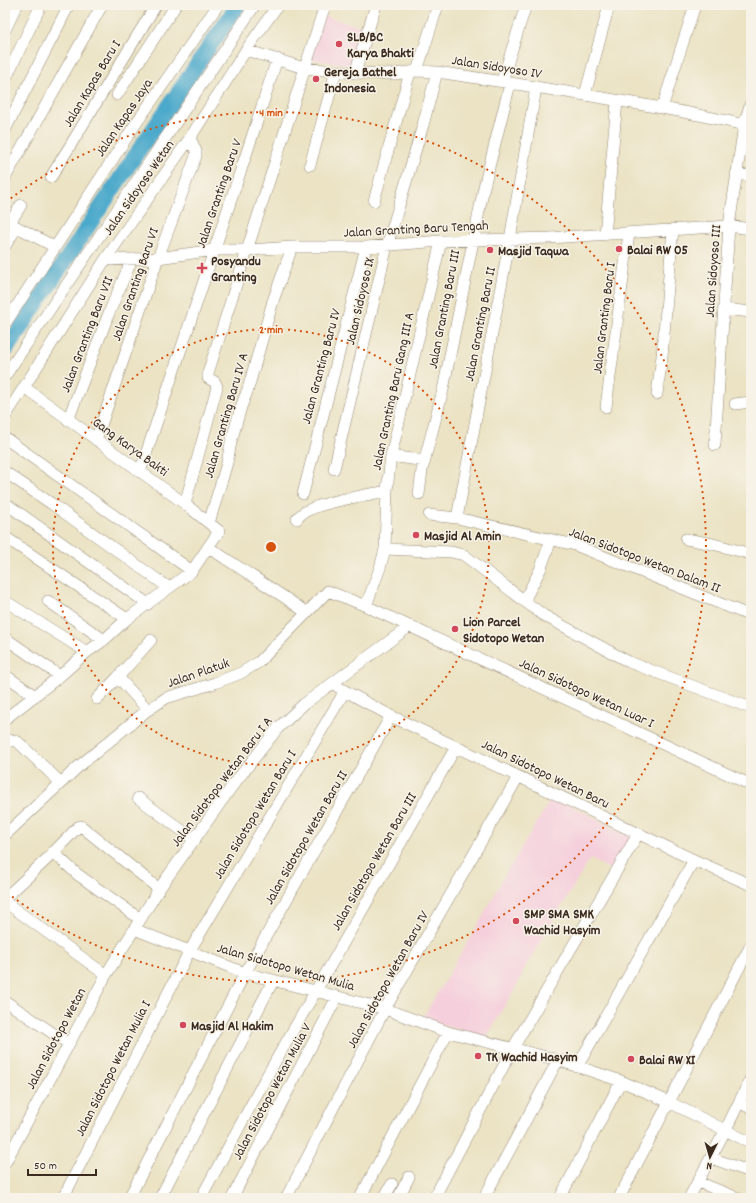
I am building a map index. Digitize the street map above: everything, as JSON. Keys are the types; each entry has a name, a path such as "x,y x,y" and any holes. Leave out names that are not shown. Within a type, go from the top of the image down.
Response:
{"street":[{"path":"5,30 17,5"},
{"path":"5,80 41,5"},
{"path":"5,130 69,5"},
{"path":"5,178 102,5"},
{"name":"Jalan Kapas Baru I","path":"51,177 156,5"},
{"path":"117,95 176,5"},
{"name":"Jalan Kapas Jaya","path":"5,324 135,125 218,5"},
{"path":"5,376 255,5"},
{"name":"Jalan Sidoyoso Wetan","path":"5,417 105,260 190,138 246,50 278,5"},
{"path":"185,504 217,387 215,382 208,378 208,373 248,250 304,68 326,5"},
{"path":"355,73 376,5"},
{"path":"374,201 413,71 438,5"},
{"name":"Jalan Granting Baru III","path":"419,494 424,461 442,390 506,83 526,5"},
{"path":"585,95 609,5"},
{"path":"662,108 695,5"},
{"name":"Jalan Sidoyoso IV","path":"246,50 304,68 355,73 394,74 413,71 437,72 662,108 747,125"},
{"name":"Jalan Granting Baru V","path":"140,472 277,59"},
{"path":"310,165 336,71"},
{"name":"Jalan Sidoyoso IX","path":"334,469 387,246 437,72"},
{"name":"Jalan Granting Baru II","path":"457,518 510,239 536,88"},
{"path":"605,235 616,101"},
{"name":"Jalan Sidoyoso III","path":"715,444 730,226 736,174 751,102"},
{"name":"Jalan Granting Baru VI","path":"96,440 158,258 196,156 196,151 190,138"},
{"path":"736,174 751,176"},
{"path":"5,246 10,226 21,205"},
{"path":"10,226 55,247"},
{"name":"Jalan Granting Baru Tengah","path":"105,260 158,258 214,250 248,250 292,247 366,247 473,239 550,238 730,226 751,229"},
{"path":"658,394 673,229"},
{"name":"Jalan Granting Baru I","path":"606,407 629,233"},
{"name":"Jalan Granting Baru Gang III A","path":"366,606 380,568 385,549 391,456 441,241"},
{"name":"Jalan Granting Baru IV A","path":"208,523 273,301 292,247"},
{"name":"Jalan Granting Baru IV","path":"303,494 366,247"},
{"name":"Jalan Granting Baru VII","path":"68,420 109,313 132,259"},
{"path":"724,309 751,312"},
{"name":"Gang Karya Bakti","path":"24,387 185,504 219,531 208,547"},
{"path":"735,404 751,402"},
{"path":"5,438 192,571"},
{"path":"391,456 424,461"},
{"path":"5,472 169,588"},
{"path":"297,519 302,513 324,503 388,491"},
{"path":"5,504 148,604"},
{"name":"Jalan Sidotopo Wetan Dalam II","path":"429,515 457,518 575,545 751,616"},
{"path":"5,537 127,619"},
{"path":"686,539 751,554"},
{"path":"524,600 540,570 551,540"},
{"path":"6,715 35,696 87,652 104,640 127,619 192,571 208,547 287,598 307,613"},
{"path":"385,549 458,553 464,555 543,615 629,662 751,708"},
{"name":"Jalan Platuk","path":"5,835 61,783 148,710 166,698 241,673 259,662 328,591 410,626"},
{"path":"5,600 87,652"},
{"path":"48,601 104,640"},
{"name":"Jalan Sidotopo Wetan Baru I A","path":"134,929 159,890 233,785 278,728 304,704 331,683 369,658 410,626"},
{"name":"Jalan Sidotopo Wetan Luar I","path":"410,626 751,785"},
{"path":"5,638 60,676"},
{"path":"97,699 151,640"},
{"path":"5,675 35,696"},
{"path":"118,677 148,710"},
{"name":"Jalan Sidotopo Wetan Baru","path":"331,683 391,716 638,834 751,885"},
{"name":"Jalan Sidotopo Wetan Baru I","path":"189,952 345,691"},
{"name":"Jalan Sidotopo Wetan Baru II","path":"129,1198 245,972 391,716"},
{"path":"5,743 13,740 18,742 61,783"},
{"name":"Jalan Sidotopo Wetan Baru III","path":"200,1198 264,1081 456,747"},
{"name":"Jalan Sidotopo Wetan Baru IV","path":"286,1198 386,1010 518,777"},
{"path":"138,798 195,840"},
{"path":"5,898 78,827 81,826 159,890"},
{"path":"434,1198 513,1048 638,834"},
{"path":"53,852 77,874 140,919"},
{"path":"577,1067 694,860"},
{"path":"5,902 106,975"},
{"name":"Jalan Sidotopo Wetan Mulia","path":"134,929 189,952 245,972 386,1010 448,1032 558,1060 621,1081 669,1102 751,1142"},
{"name":"Jalan Sidotopo Wetan","path":"6,1160 106,975 134,929"},
{"path":"619,1198 751,945"},
{"name":"Jalan Sidotopo Wetan Mulia I","path":"63,1198 189,952"},
{"path":"160,1198 274,981"},
{"name":"Jalan Sidotopo Wetan Mulia V","path":"232,1198 337,997"},
{"path":"5,1002 69,1044"},
{"path":"360,1198 448,1032"},
{"path":"484,1198 558,1060"},
{"path":"689,1198 726,1131 751,1078"},
{"path":"560,1198 621,1081"},
{"path":"739,1103 751,1108"},
{"path":"711,1158 751,1172"},
{"path":"398,1198 409,1177"},
{"path":"698,1182 738,1198"},
{"path":"384,1198 392,1184"}],"shaded area":[{"name":"SLB/BC Karya Bhakti","path":"324,16 367,29 356,66 310,59"},
{"name":"SMP SMA SMK Wachid Hasyim","path":"553,796 632,838 614,871 590,859 530,959 521,975 522,976 486,1038 422,1019 484,914 506,873"}],"waterway":[{"path":"5,351 238,5"}],"place":[{"name":"SLB/BC Karya Bhakti","path":"339,44"},
{"name":"Gereja Bathel Indonesia","path":"316,79"},
{"name":"Balai RW 05","path":"619,249"},
{"name":"Masjid Taqwa","path":"490,250"},
{"name":"Posyandu Granting","path":"202,268"},
{"name":"Masjid Al Amin","path":"416,535"},
{"name":"Lion Parcel Sidotopo Wetan","path":"455,629"},
{"name":"SMP SMA SMK Wachid Hasyim","path":"516,921"},
{"name":"Masjid Al Hakim","path":"183,1025"},
{"name":"TK Wachid Hasyim","path":"478,1056"},
{"name":"Balai RW XI","path":"631,1059"}]}
